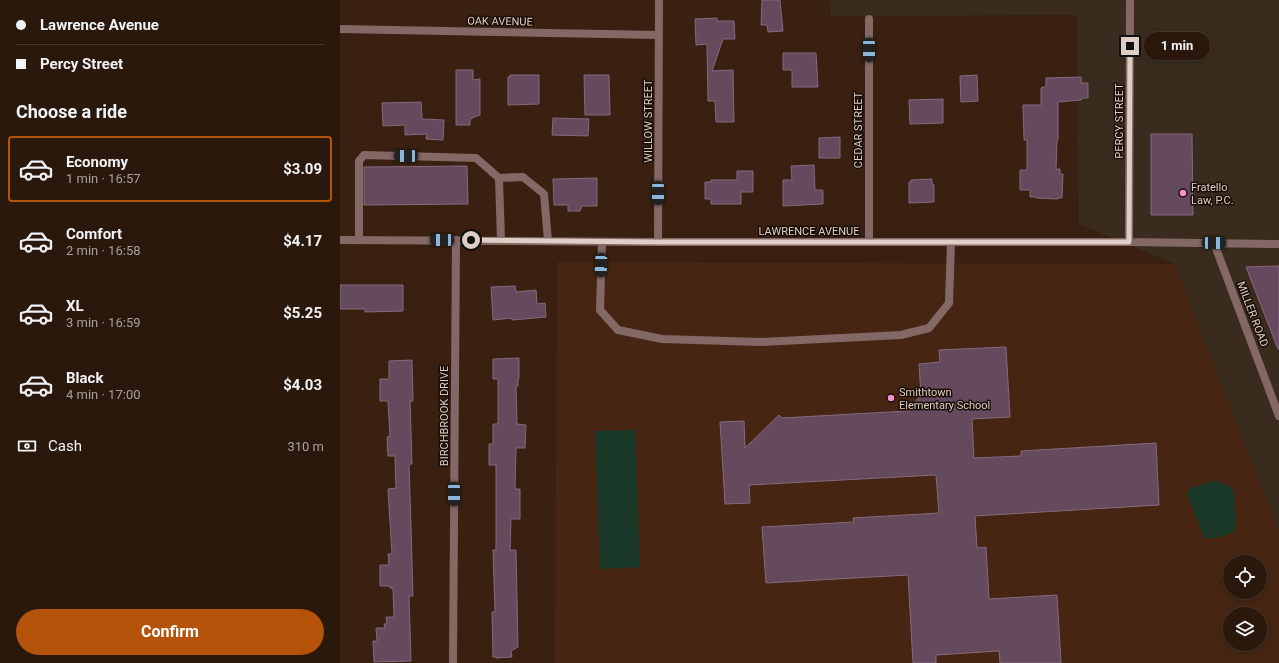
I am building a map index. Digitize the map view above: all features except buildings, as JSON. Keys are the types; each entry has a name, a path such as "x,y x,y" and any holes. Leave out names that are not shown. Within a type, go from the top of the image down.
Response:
{"street":[{"name":"WILLOW STREET","path":"658,242 659,0"},
{"name":"PERCY STREET","path":"1129,242 1130,0"},
{"name":"CEDAR STREET","path":"869,19 869,242"},
{"name":"OAK AVENUE","path":"340,29 659,35"},
{"path":"359,240 359,162 364,155 476,158 499,178 523,177 544,194 548,241"},
{"path":"499,178 501,241"},
{"name":"LAWRENCE AVENUE","path":"340,240 602,242 1129,242 1279,244"},
{"name":"BIRCHBROOK DRIVE","path":"453,663 456,240"},
{"path":"602,242 600,310 618,330 662,339 760,342 900,335 929,328 949,303 950,242"},
{"name":"MILLER ROAD","path":"1214,243 1279,416"}],"shaded area":[{"path":"830,0 1279,0 1279,532 1175,264 1079,224 1077,15 831,16"},
{"name":"Smithtown Elementary School","path":"557,262 1175,264 1279,532 1279,663 555,663"}],"green space":[{"path":"635,430 640,567 600,569 595,431"},
{"path":"1213,481 1218,481 1232,488 1234,493 1236,529 1230,534 1216,538 1208,538 1204,537 1187,493 1191,488"}],"place":[{"name":"Fratello Law, P.C.","path":"1183,193"},
{"name":"Smithtown Elementary School","path":"891,398"}],"route":[{"path":"471,240 658,242 1129,242 1130,46"}]}
